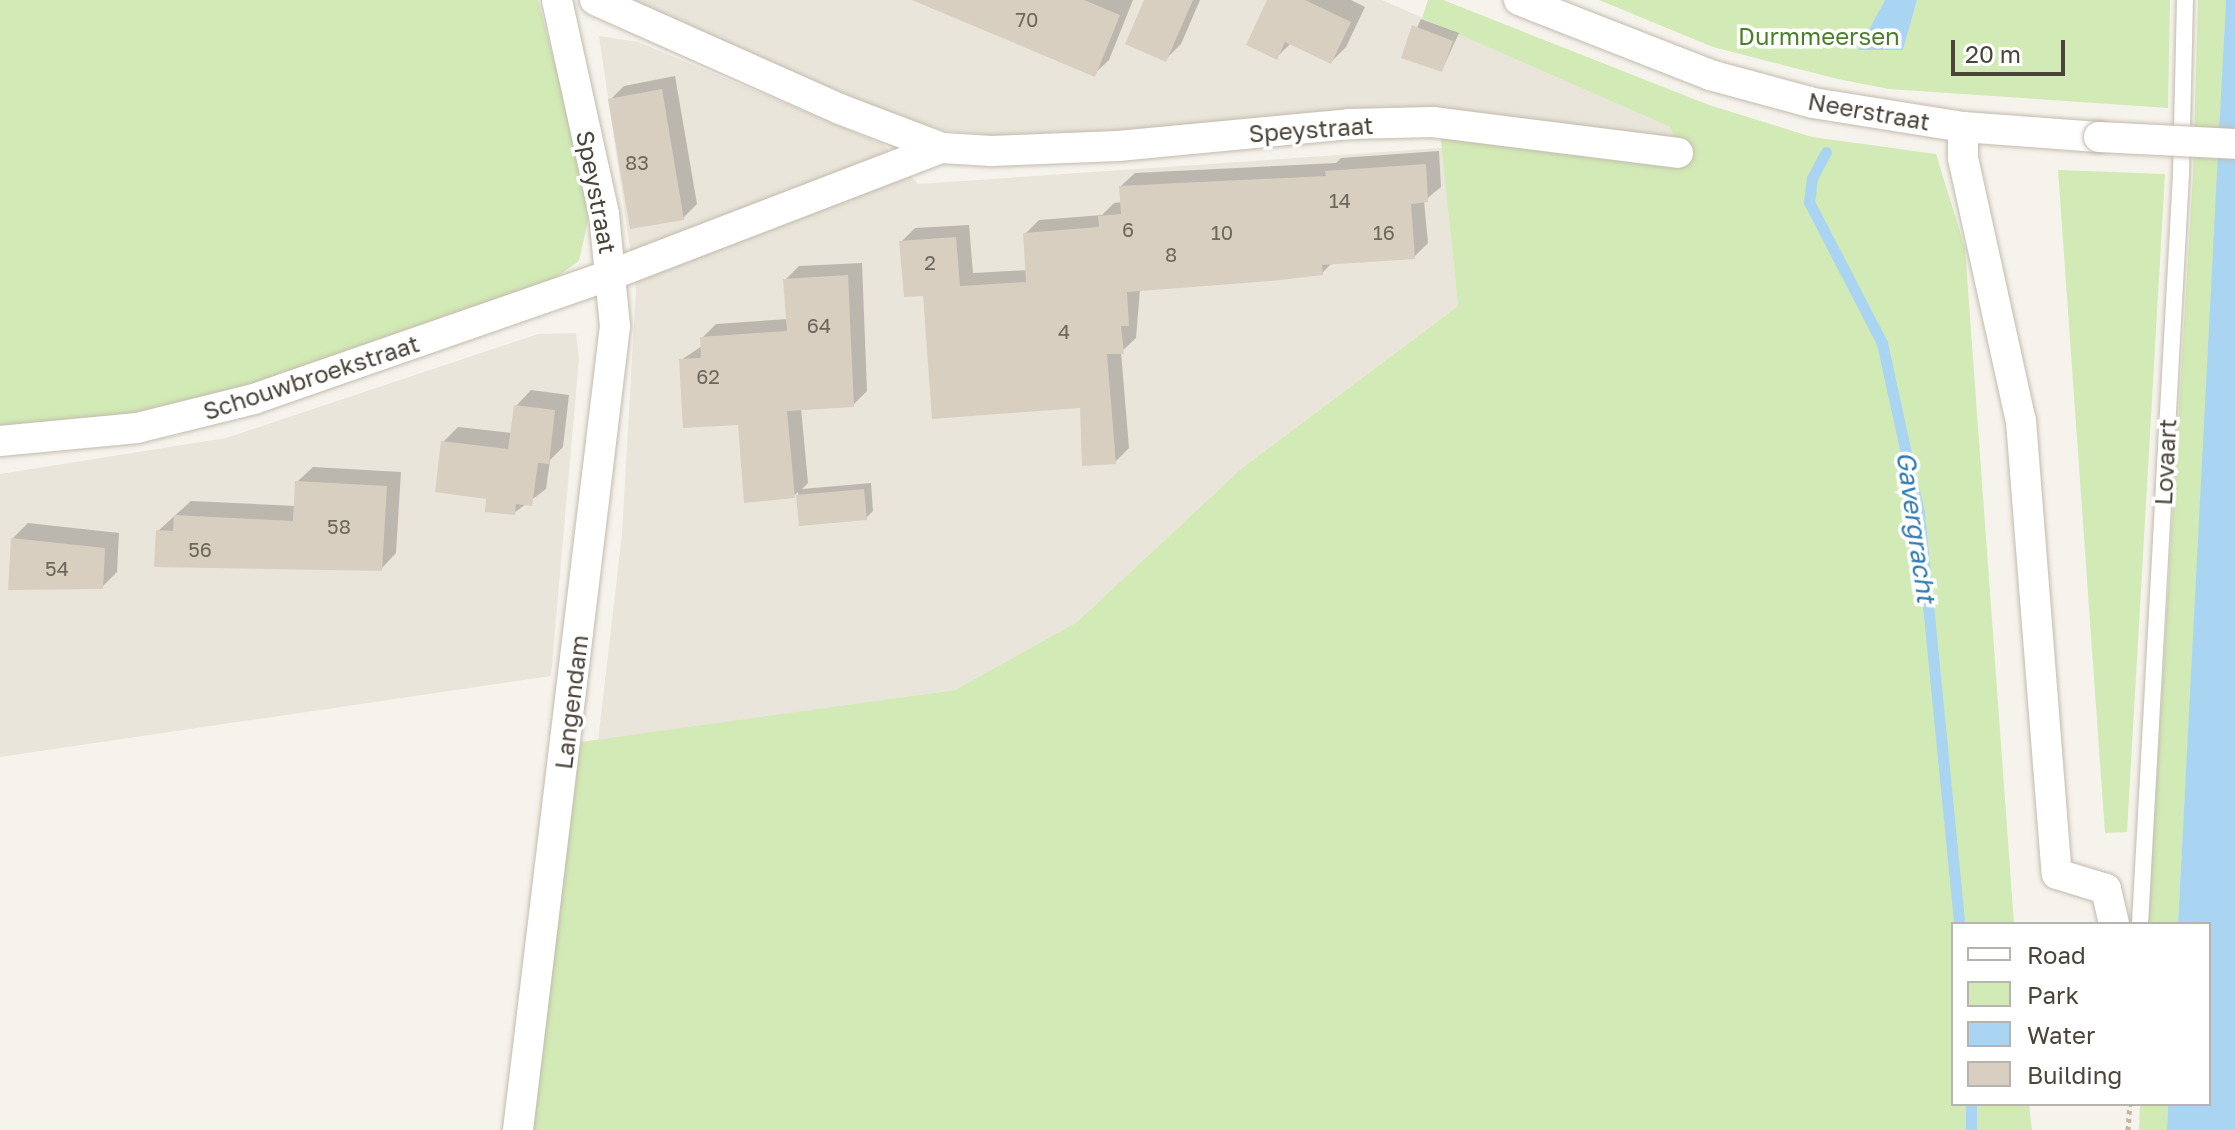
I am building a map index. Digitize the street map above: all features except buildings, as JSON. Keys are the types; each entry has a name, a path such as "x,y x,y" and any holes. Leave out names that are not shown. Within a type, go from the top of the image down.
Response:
{"street":[{"name":"Speystraat","path":"557,0 613,274 942,148"},
{"name":"Speystraat","path":"595,0 840,109 942,148 991,151 1118,146 1349,124 1433,122 1678,153"},
{"name":"Neerstraat","path":"1519,0 1710,75 1874,116 1963,127 2235,144"},
{"path":"1963,127 1963,158 2021,421 2057,874 2106,889 2114,922"},
{"name":"Schouwbroekstraat","path":"0,441 137,428 226,407 613,274"},
{"name":"Langendam","path":"518,1130 610,394 613,274"}],"lane":[{"name":"Lovaart","path":"2140,922 2181,174 2185,0"}],"path":[{"path":"2128,1130 2130,1106"}],"shaded area":[{"path":"622,0 1382,0 1670,127 1679,146 1431,111 1122,135 1007,137 943,130 851,102"},
{"path":"599,36 638,42 883,144 918,184 1442,148 1458,306 1242,468 1077,622 955,690 598,741 622,534 636,289"},
{"path":"576,333 579,359 551,676 0,757 0,474 226,438 538,334"}],"green space":[{"path":"0,0 538,0 585,179 588,220 579,261 547,284 251,389 136,415 0,427"},
{"path":"1428,0 1443,0 1709,105 1812,137 1936,154 1965,248 2014,922 1951,922 1951,1106 2029,1106 2032,1130 530,1130 581,742 955,690 1077,622 1242,468 1458,306 1440,131 1686,162 1670,127 1422,18"},
{"name":"Durmmeersen","path":"1599,0 1885,0 1859,49 1903,50 1917,0 2170,0 2168,108 1889,89 1713,47"},
{"path":"2198,0 2226,0 2178,922 2148,922 2193,174"},
{"path":"2058,170 2165,174 2127,832 2105,833"},
{"path":"2140,1106 2168,1106 2167,1130 2139,1130"}],"water":[{"path":"1885,0 1917,0 1903,50 1858,50"},
{"path":"2226,0 2235,0 2235,1130 2167,1130 2168,1106 2211,1106 2211,922 2178,922"}],"waterway":[{"name":"Gavergracht","path":"1826,152 1812,178 1809,202 1882,343 1919,513 1959,922"},
{"name":"Gavergracht","path":"1971,1106 1971,1130"}]}
